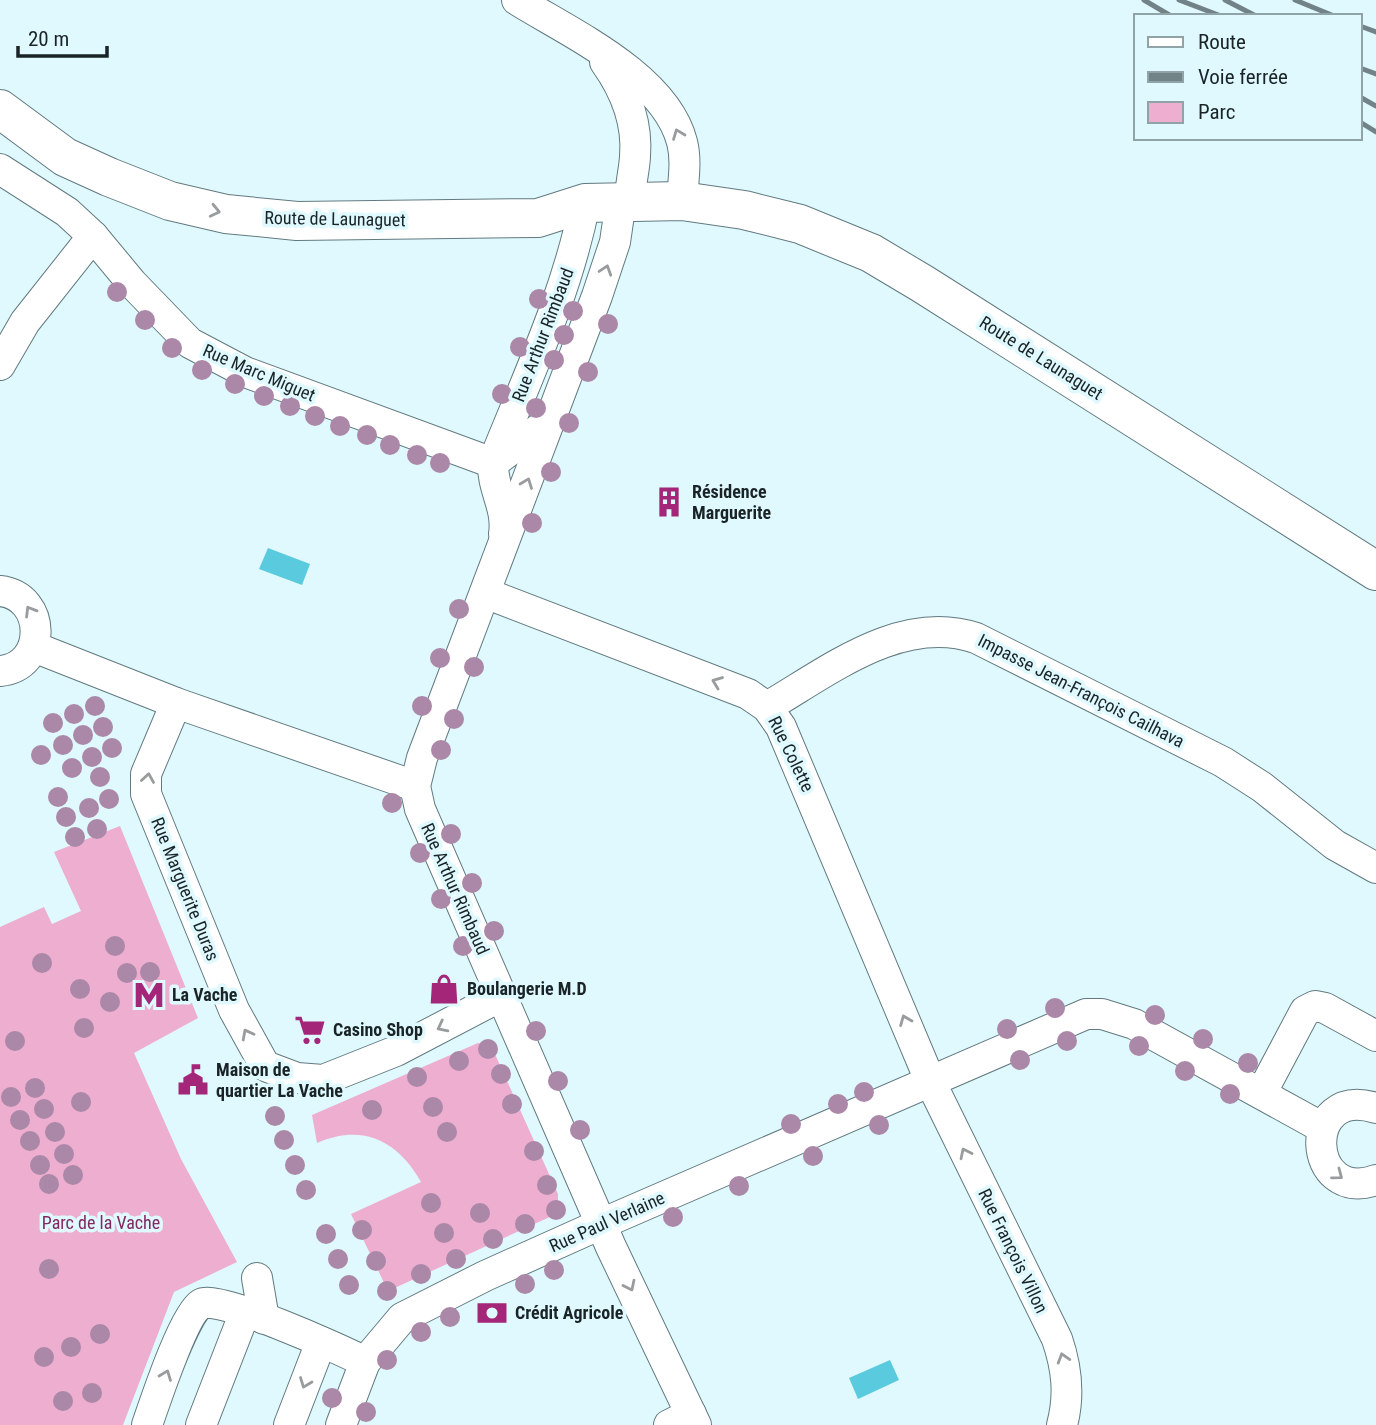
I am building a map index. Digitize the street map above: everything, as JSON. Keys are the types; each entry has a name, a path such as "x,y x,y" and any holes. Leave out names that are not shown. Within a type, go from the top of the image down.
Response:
{"main road":[{"name":"Route de Launaguet","path":"11,116 157,171 229,189 347,199 538,195 612,202 682,201 774,216 871,253 1376,571"}],"street":[{"path":"517,0 592,46 644,85 673,120 682,141 685,161 682,201"},
{"path":"592,46 620,85 630,112 635,158 630,177 612,202"},
{"name":"Rue Marc Miguet","path":"0,169 67,212 93,236 168,322 190,343 212,356 283,386 493,463"},
{"name":"Rue Arthur Rimbaud","path":"601,1224 420,809 415,786 422,758 551,420 615,242 612,202"},
{"name":"Rue Arthur Rimbaud","path":"502,547 504,507 495,484 493,463 575,252 612,202"},
{"path":"0,365 25,322 93,236"},
{"name":"Rue Arthur Rimbaud","path":"493,463 551,420"},
{"path":"0,591 21,598 36,620 34,647 17,666 0,671"},
{"name":"Rue Colette","path":"485,593 748,694 767,706 781,727 838,856 931,1083"},
{"name":"Impasse Jean-François Cailhava","path":"767,706 899,636 935,630 956,631 976,638 1223,762 1262,787 1335,845 1376,867"},
{"path":"34,647 176,703 415,786"},
{"name":"Rue Marguerite Duras","path":"176,703 146,774 146,794 234,1010 265,1066 297,1078 323,1080 396,1051 503,995"},
{"path":"1262,1093 1305,1011 1315,1006 1325,1008 1376,1036"},
{"path":"931,1083 1070,1019 1102,1014 1134,1024 1323,1128"},
{"name":"Rue Paul Verlaine","path":"341,1425 365,1362 402,1318 485,1276 601,1224 931,1083"},
{"name":"Rue François Villon","path":"931,1083 1057,1339 1067,1368 1066,1409 1062,1425"},
{"path":"1376,1108 1352,1105 1340,1109 1323,1128 1321,1154 1336,1175 1348,1182 1376,1180"},
{"path":"601,1224 685,1421"},
{"path":"201,1425 255,1316 257,1278"},
{"path":"147,1425 190,1315 200,1304 214,1301 365,1362"},
{"path":"289,1425 321,1342"}],"green space":[{"name":"Parc de la Vache","path":"120,826 198,1018 134,1053 181,1159 237,1262 174,1292 123,1425 0,1425 0,927 44,907 52,924 81,911 54,852"},
{"path":"478,1043 486,1044 494,1052 558,1194 558,1208 552,1216 388,1291 351,1214 421,1182 402,1156 378,1140 349,1135 317,1143 312,1115"}],"water":[{"path":"268,548 310,564 302,585 259,569"},
{"path":"890,1360 899,1380 858,1399 849,1378"}],"railway":[{"path":"1144,0 1168,14"},
{"path":"1179,0 1216,14"},
{"path":"1225,0 1252,14"},
{"path":"1295,0 1329,14"},
{"path":"1362,27 1376,32"},
{"path":"1362,69 1376,74"},
{"path":"1362,98 1376,106"},
{"path":"1362,123 1376,132"}],"place":[{"name":"Résidence Marguerite","path":"669,502"},
{"name":"Boulangerie M.D","path":"444,989"},
{"name":"La Vache","path":"149,995"},
{"name":"Casino Shop","path":"310,1030"},
{"name":"Maison de quartier La Vache","path":"193,1080"},
{"name":"Crédit Agricole","path":"492,1313"}]}
